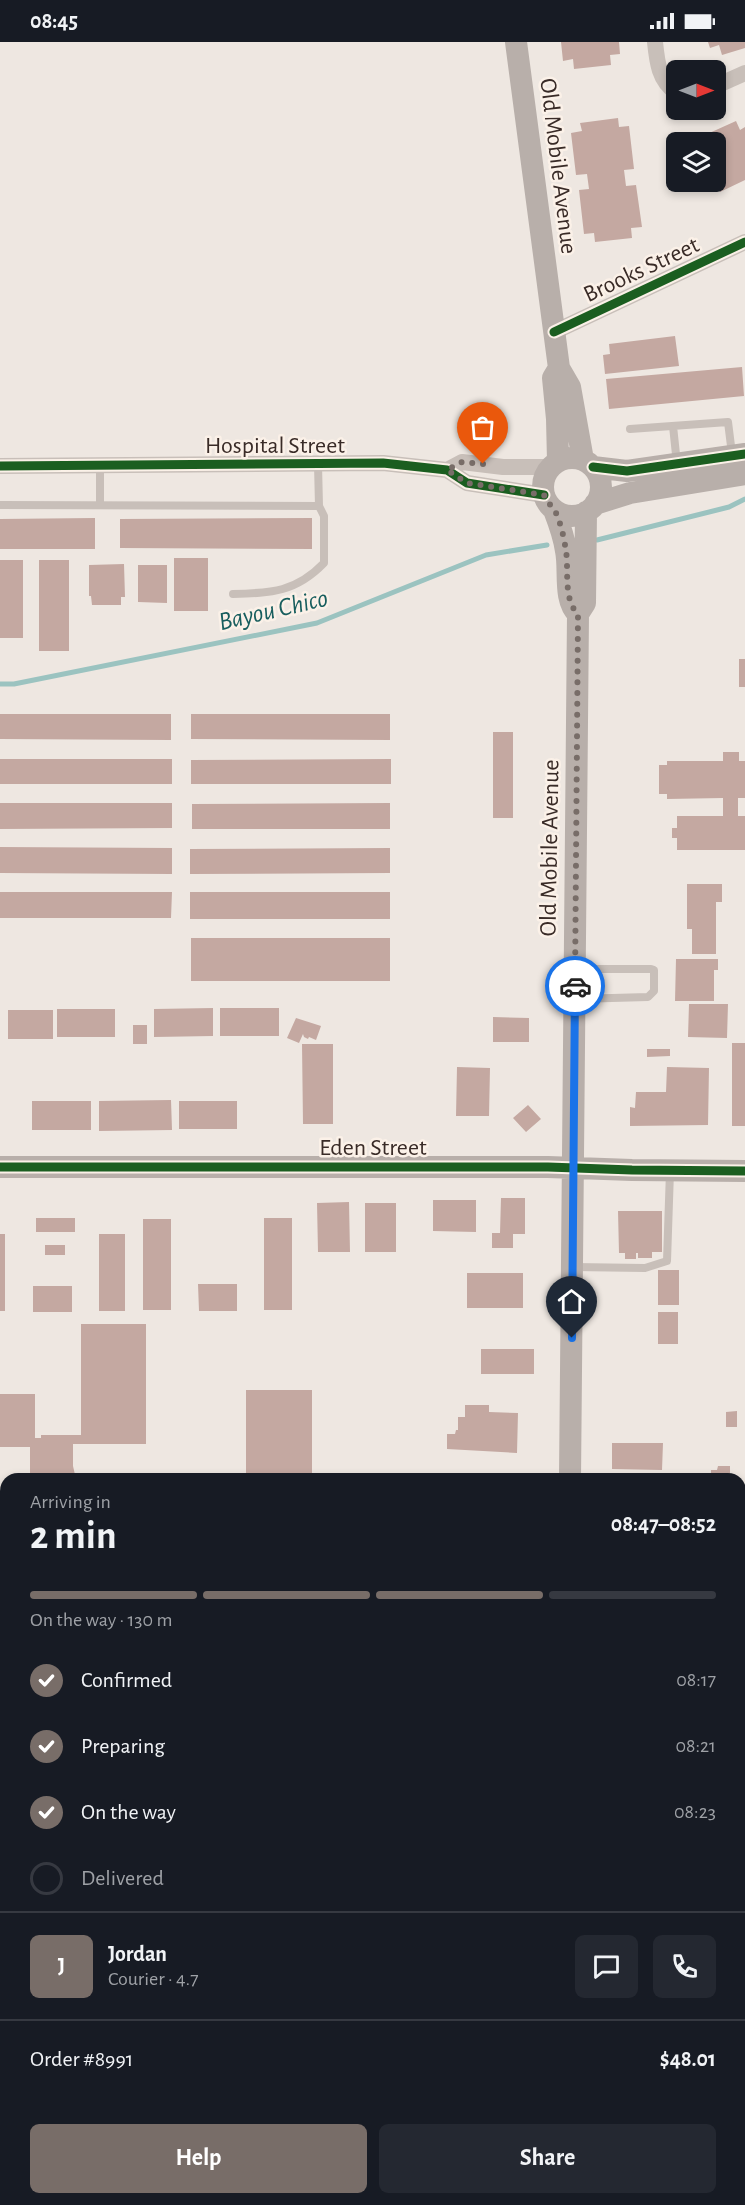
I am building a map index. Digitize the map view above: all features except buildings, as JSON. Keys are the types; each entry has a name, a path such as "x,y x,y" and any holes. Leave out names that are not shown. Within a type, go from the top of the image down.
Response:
{"main road":[{"name":"Old Mobile Avenue","path":"516,42 559,368 570,387 588,464 598,476 601,485 599,495 591,508 585,603 578,614 570,1473"},
{"name":"Old Mobile Avenue","path":"559,368 553,378 557,418 554,464 544,480 549,502 563,532 567,554 570,605 578,614"},
{"path":"554,464 566,459 627,471 677,464 739,465"},
{"path":"549,502 570,516 630,493 739,465"},
{"name":"Eden Street","path":"0,1167 574,1168 745,1171"}],"street":[{"path":"655,42 658,66 666,86"},
{"path":"726,82 745,73"},
{"name":"Brooks Street","path":"554,332 745,242"},
{"name":"Hospital Street","path":"447,470 462,462 503,466 554,464"},
{"name":"Hospital Street","path":"0,466 383,463 447,470 467,483 549,502"}],"lane":[{"path":"630,429 728,422 739,465"},
{"path":"673,426 677,464"},
{"path":"233,594 270,593 309,579 324,563 324,516 318,506 318,464"},
{"path":"100,466 100,505"},
{"path":"0,505 318,506"},
{"path":"575,969 651,969 656,975 654,991 648,997 575,999"},
{"path":"573,1267 645,1268 667,1261 670,1170"}],"waterway":[{"name":"Bayou Chico","path":"597,540 729,507 745,499"},
{"name":"Bayou Chico","path":"0,684 14,684 317,623 486,555 547,545"}],"cycle path":[{"path":"554,332 745,242"},
{"path":"593,467 627,471 745,454"},
{"path":"0,466 383,463 447,470 467,483 544,495"},
{"path":"0,1167 548,1167 745,1171"}],"way so far":[{"path":"483,464 462,462 447,470 467,483 544,495 554,510 563,532 567,554 570,605 578,614 575,986"}],"route":[{"path":"572,1338 575,986"}]}
